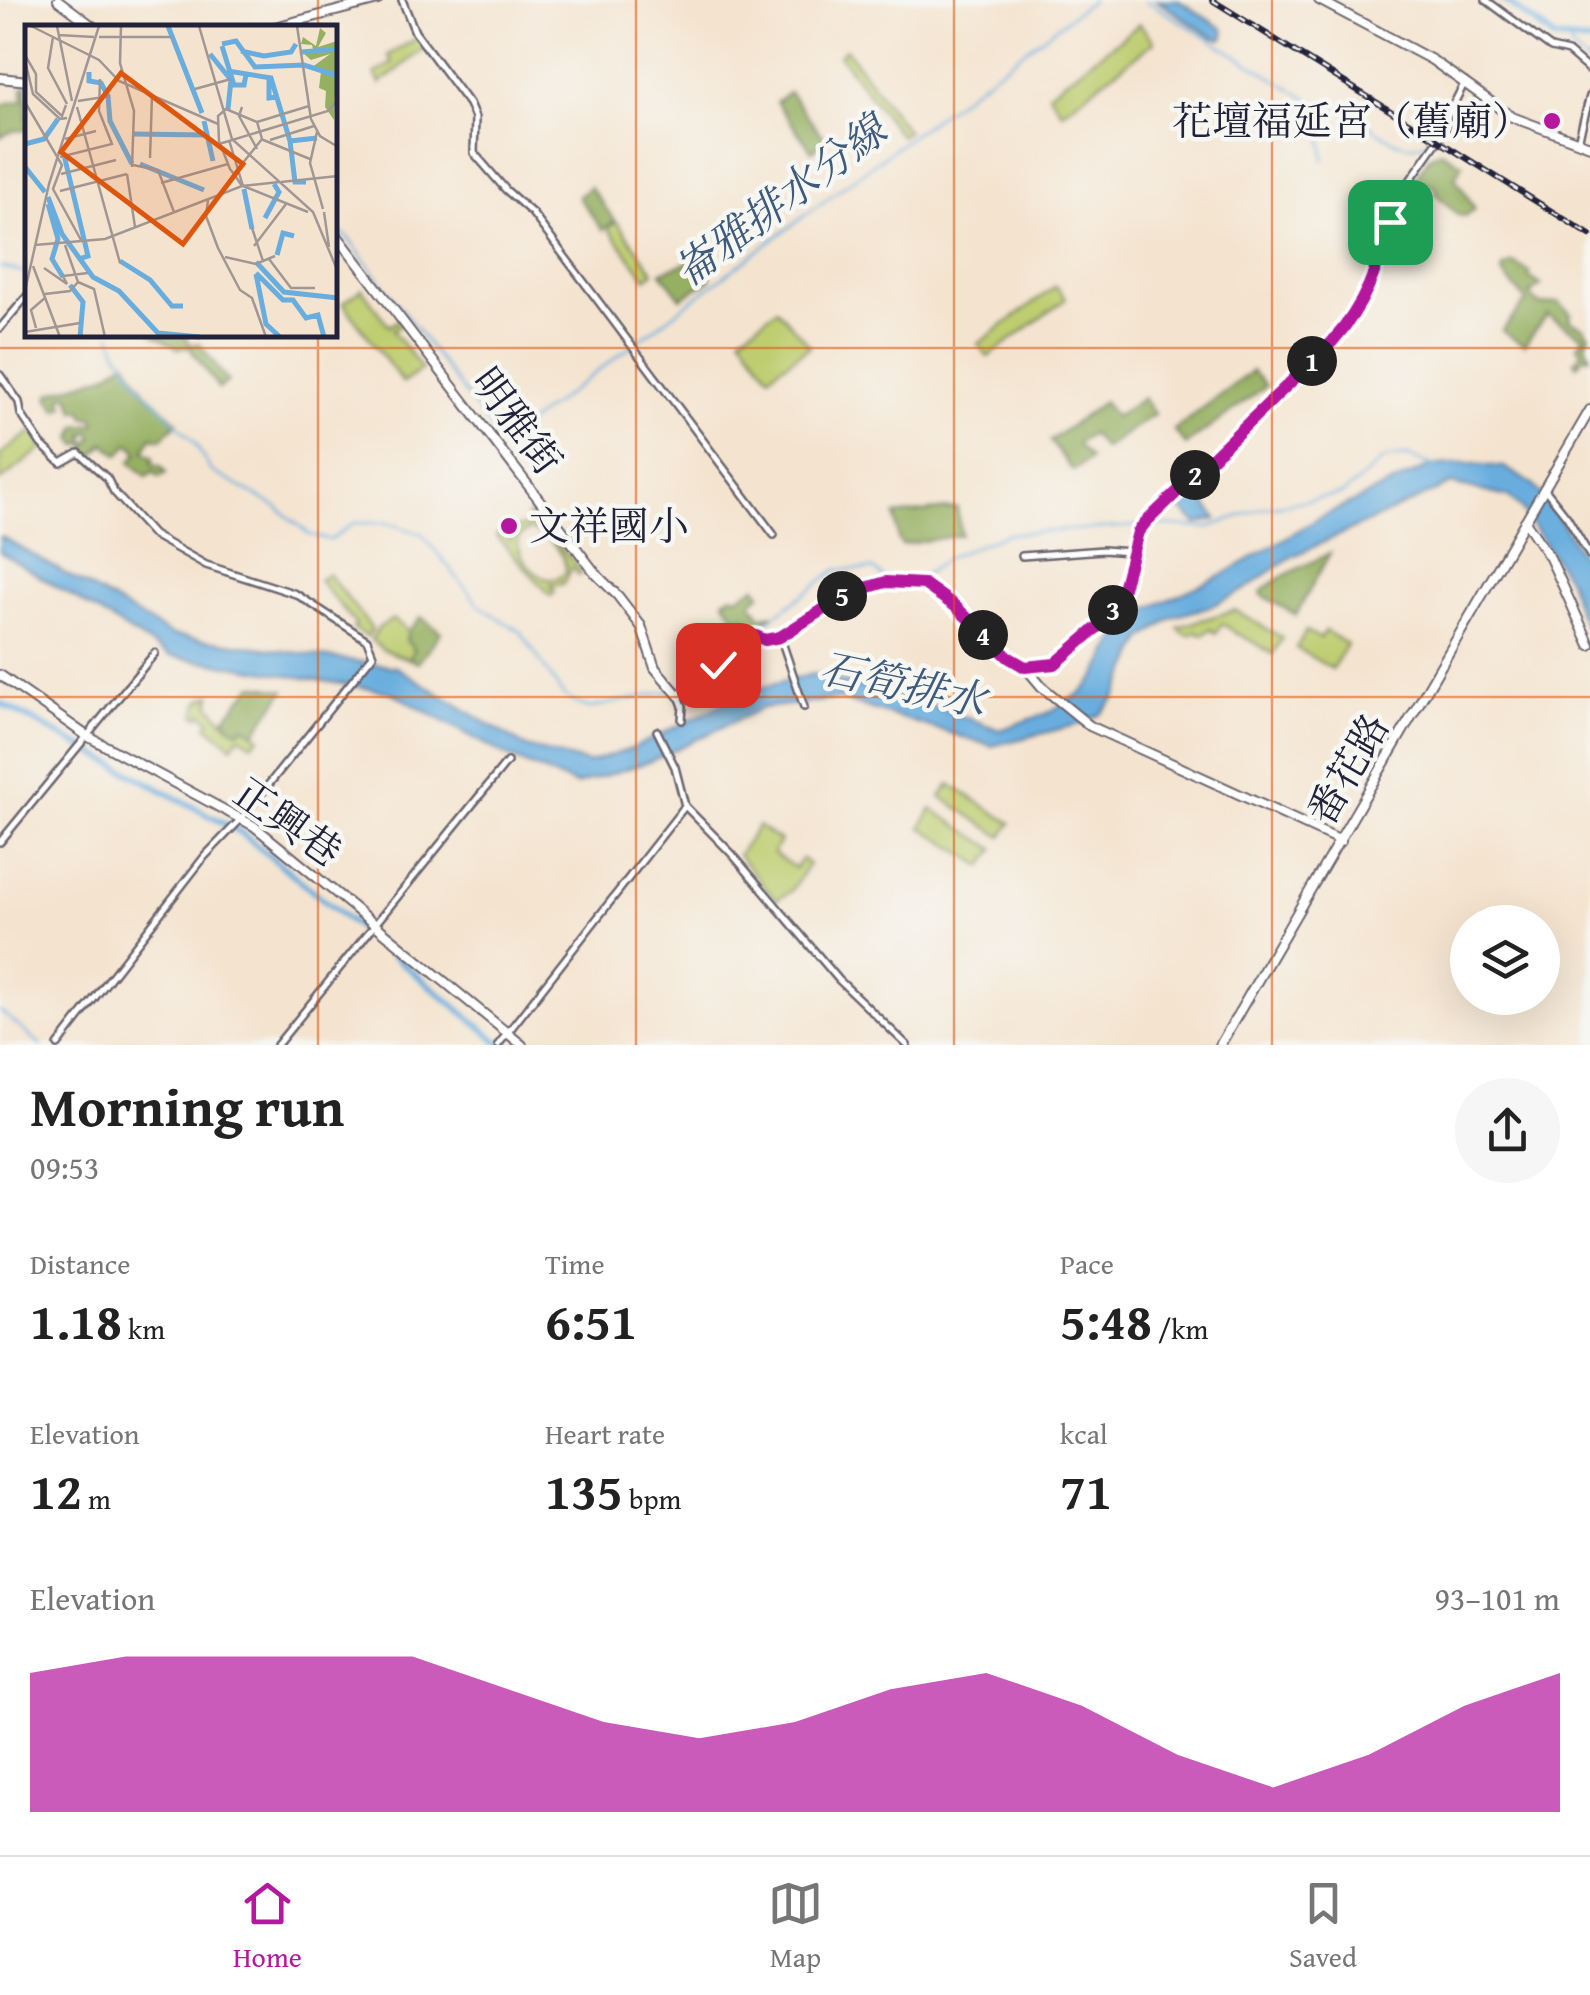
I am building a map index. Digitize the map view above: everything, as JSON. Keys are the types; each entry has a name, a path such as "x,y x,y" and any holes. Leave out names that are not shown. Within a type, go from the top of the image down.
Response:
{"street":[{"path":"58,0 91,25"},
{"path":"283,25 378,0"},
{"path":"402,0 415,32 469,104 474,118 474,153 532,213 774,534"},
{"path":"1319,0 1398,40 1465,82 1512,118 1590,146"},
{"path":"1486,0 1550,48 1568,52 1590,71"},
{"path":"0,78 25,81"},
{"path":"1025,667 1055,664 1108,618 1122,592 1130,552 1146,522 1332,342 1357,313 1397,199 1444,132 1465,82"},
{"path":"1578,142 1590,96"},
{"name":"明雅街","path":"338,236 596,574 636,620 644,632 654,668 679,696"},
{"path":"0,328 25,299"},
{"path":"0,375 19,402 20,414 53,457 60,462 78,454 84,456 153,535 233,576 296,594 368,640 373,655 240,820 205,856 58,1045"},
{"path":"1590,410 1544,488 1590,556"},
{"name":"番花路","path":"1220,1045 1544,488"},
{"path":"1524,521 1547,552 1590,645"},
{"path":"1022,556 1102,550 1130,552"},
{"path":"682,720 679,696 749,637 780,637 864,586 918,582 955,606 995,646 1025,667 1090,726 1341,841"},
{"path":"780,637 804,707"},
{"path":"0,842 155,653"},
{"name":"正興巷","path":"0,676 86,736 254,826 522,1045"},
{"path":"657,731 675,767 685,806 734,855 852,994 908,1045"},
{"path":"278,1045 507,762"},
{"path":"498,1045 685,806"}],"green space":[{"path":"1140,24 1154,42 1062,112 1048,93"},
{"path":"419,37 427,46 380,84 375,74 392,63 388,55"},
{"path":"846,49 907,131 900,136 839,55"},
{"path":"23,87 25,130 0,137 0,105 23,100"},
{"path":"789,92 826,141 812,151 776,102"},
{"path":"1441,151 1463,164 1455,177 1475,209 1466,216 1458,215 1436,194 1437,189 1426,182 1420,190 1412,184 1429,157"},
{"path":"590,187 615,221 603,230 578,197"},
{"path":"617,222 654,272 646,278 608,228"},
{"path":"694,260 696,267 711,264 710,280 681,298 661,272"},
{"path":"1513,263 1530,272 1529,277 1541,285 1529,294 1540,305 1559,302 1571,314 1569,320 1583,327 1589,335 1586,345 1590,357 1585,356 1577,365 1574,361 1582,352 1577,346 1584,337 1547,315 1524,345 1502,331 1526,301 1502,273 1503,268"},
{"path":"1056,286 1066,299 988,357 978,344"},
{"path":"362,289 389,326 401,318 405,322 393,331 422,369 403,383 343,303"},
{"path":"777,309 810,346 769,375 741,336"},
{"path":"159,338 186,338 191,345 199,343 228,381 219,389 189,347 179,349"},
{"path":"126,361 146,392 177,422 162,439 152,437 144,451 166,473 159,477 153,471 147,477 130,462 137,454 129,444 119,455 104,443 90,459 85,449 93,437 91,432 84,434 86,443 78,445 73,438 77,426 95,424 93,417 86,418 82,410 75,411 69,395 61,397 64,407 57,410 48,397 106,375"},
{"path":"1252,371 1266,386 1186,445 1174,430"},
{"path":"1143,398 1154,414 1104,449 1091,434 1077,444 1090,459 1073,471 1050,441 1103,402 1115,417"},
{"path":"32,431 43,448 0,481 0,455"},
{"path":"957,508 961,535 902,545 898,539 895,515"},
{"path":"531,513 583,572 579,575 572,567 563,584 551,586 555,592 551,596 496,536 500,532 510,541 517,528 531,524 527,517","holes":["528,530 548,539 563,558 566,572 558,578 542,577 522,555 518,538"]},
{"path":"1330,553 1296,615 1263,596 1261,592 1279,578"},
{"path":"328,574 372,629 367,637 353,628 356,625 319,580"},
{"path":"756,586 761,594 751,602 760,616 774,614 744,636 741,629 748,626 743,616 736,619 724,600"},
{"path":"1235,610 1282,638 1273,654 1222,624 1216,633 1210,629 1203,635 1196,631 1191,635 1183,633 1178,627"},
{"path":"421,617 441,632 418,663 409,659 414,650 406,640 408,631"},
{"path":"393,619 408,631 415,650 409,659 383,650 371,640 378,628"},
{"path":"1306,631 1320,638 1325,631 1347,644 1332,669 1296,648"},
{"path":"253,685 285,690 255,733 244,726 239,731 225,718"},
{"path":"211,695 210,705 228,725 244,726 260,737 252,744 240,736 232,746 207,726 210,721 202,713 199,717 195,715 200,700"},
{"path":"950,784 1011,823 1002,837 941,797"},
{"path":"932,809 995,849 983,866 921,827"},
{"path":"758,826 780,841 773,853 795,868 802,859 809,864 790,892 776,900 738,855"}],"water":[{"path":"1156,0 1178,0 1223,29 1224,37 1212,37"},
{"path":"1464,463 1504,467 1532,484 1556,513 1590,570 1590,635 1568,579 1521,508 1508,497 1451,484 1291,557 1244,590 1211,606 1173,617 1143,639 1116,697 1101,714 1080,724 992,746 839,699 762,708 651,761 576,785 511,758 390,692 170,656 0,552 0,536 172,635 396,667 526,747 588,763 631,749 749,691 813,674 937,707 1000,730 1048,713 1082,692 1097,676 1115,640 1147,609 1221,576 1321,517 1430,466"},
{"path":"1191,488 1217,519 1197,524 1178,506 1178,496"}],"waterway":[{"name":"崙雅排水分線","path":"338,230 502,443 1092,0"},
{"path":"1145,0 1321,107 1324,160"},
{"path":"1504,0 1556,39 1590,42"},
{"path":"1571,41 1571,48 1590,65"},
{"path":"1321,107 1346,111 1396,142 1417,145 1428,140"},
{"path":"0,267 25,272"},
{"path":"112,338 141,386 194,442 211,471 277,507 310,535 330,540 354,523 388,523 422,534 480,606 521,632 563,695 576,703 590,708 670,691"},
{"path":"917,580 949,557 1006,534 1157,525 1207,528 1262,508 1343,494 1384,459 1407,456 1437,467"},
{"path":"749,635 836,570 874,569 885,579"},
{"path":"714,662 738,642"},
{"path":"0,703 240,832 503,1045"},
{"path":"0,1011 41,1045"}],"railway":[{"path":"1212,0 1590,235"}],"place":[{"name":"花壇福延宮（舊廟）","path":"1552,121"},
{"name":"文祥國小","path":"509,526"}],"route":[{"path":"718,665 749,637 780,637 832,602 878,582 924,584 955,606 1008,657 1025,667 1055,664 1068,656 1115,607 1130,552 1146,522 1332,342 1357,313 1390,222"}],"water label":[{"name":"石筍排水","path":"903,684"}]}
